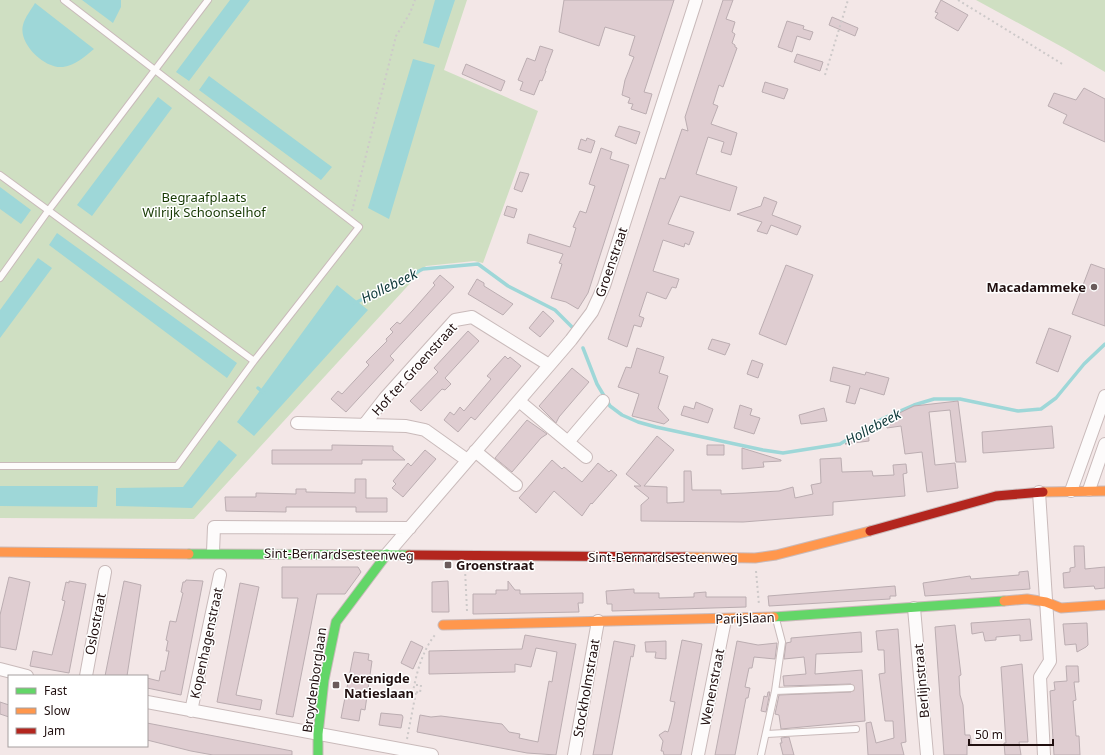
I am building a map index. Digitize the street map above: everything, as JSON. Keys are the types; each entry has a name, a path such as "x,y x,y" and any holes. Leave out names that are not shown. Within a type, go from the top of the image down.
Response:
{"main road":[{"name":"Sint-Bernardsesteenweg","path":"0,552 213,552 465,556 755,558 776,555 827,543 996,496 1039,492 1089,490 1105,491"},
{"name":"Broydenborglaan","path":"318,755 318,734 324,680 336,622 387,554"},
{"name":"Parijslaan","path":"443,625 776,618 1027,599 1046,602 1061,608 1105,605"}],"street":[{"name":"Groenstraat","path":"387,554 571,340 592,312 604,286 696,0"},
{"name":"Hof ter Groenstraat","path":"364,425 385,398 455,320 472,317 548,365"},
{"path":"1070,491 1105,396"},
{"path":"519,401 586,458"},
{"path":"568,442 603,401"},
{"name":"Hof ter Groenstraat","path":"297,422 406,426 425,430 467,460"},
{"path":"1089,490 1105,444"},
{"path":"475,451 516,485"},
{"path":"1039,492 1050,661 1040,677 1044,755"},
{"name":"Sint-Bernardsesteenweg","path":"213,552 214,527 410,528"},
{"name":"Oslostraat","path":"86,675 105,572"},
{"name":"Kopenhagenstraat","path":"191,711 220,575"},
{"name":"Berlijnstraat","path":"914,608 927,755"},
{"name":"Wenenstraat","path":"698,755 725,620"},
{"name":"Stockholmstraat","path":"574,755 598,621"},
{"path":"0,669 23,675"},
{"path":"148,702 432,755"}],"lane":[{"path":"0,466 177,466 254,361 359,227 64,0"},
{"path":"0,278 48,211 208,0"},
{"path":"0,175 254,361"},
{"path":"761,755 775,691 782,642 776,618"},
{"path":"775,691 851,688"},
{"path":"766,734 856,729"}],"path":[{"path":"349,220 396,36 415,0"},
{"path":"825,75 848,0"},
{"path":"958,0 1064,64"},
{"path":"465,556 467,624"},
{"path":"755,558 760,618"},
{"path":"416,692 413,692 414,684 416,684 420,665 428,644 443,625"},
{"path":"416,684 421,685 420,693 416,692"},
{"path":"405,750 416,692"}],"green space":[{"name":"Begraafplaats Wilrijk Schoonselhof","path":"0,0 467,0 444,70 538,111 483,263 474,261 426,266 194,519 0,518"},
{"path":"976,0 1105,0 1105,72 1064,48"}],"water":[{"path":"82,0 121,0 121,7 113,23"},
{"path":"230,0 250,0 189,81 176,72"},
{"path":"435,0 455,0 439,48 423,43"},
{"path":"35,3 94,49 76,63 63,67 56,67 48,64 34,54 24,39 23,25"},
{"path":"413,59 435,65 389,219 368,208"},
{"path":"209,76 332,167 321,180 199,90"},
{"path":"158,97 172,108 92,216 77,205"},
{"path":"0,187 31,210 21,224 0,209"},
{"path":"57,233 237,363 227,378 49,245"},
{"path":"38,258 52,268 0,338 0,310"},
{"path":"337,285 368,310 254,436 237,422"},
{"path":"219,440 237,455 192,508 116,506 116,488 183,487"},
{"path":"0,486 98,486 97,507 0,506"}],"building":[{"path":"564,0 674,0 644,92 652,94 646,114 631,109 633,104 628,103 630,98 622,95 625,80 634,57 629,55 635,36 605,27 599,46 559,32"},
{"path":"723,0 733,0 726,19 735,22 732,32 735,34 732,43 737,48 723,87 719,85 713,104 718,106 711,124 737,133 731,155 721,152 724,142 708,137 696,174 737,187 730,211 680,196 668,224 694,232 689,245 685,243 684,247 663,240 653,271 679,279 676,288 672,287 666,299 647,292 639,316 644,318 641,327 634,325 627,347 608,339 660,178 665,179 682,129 688,131 685,117"},
{"path":"941,0 968,15 958,31 935,18 938,13 935,12"},
{"path":"832,17 858,28 855,36 829,25"},
{"path":"787,21 804,26 803,29 813,32 810,40 797,36 792,52 778,47"},
{"path":"540,46 553,50 542,81 540,80 534,95 520,90 523,82 518,80 527,58 535,61"},
{"path":"797,54 823,62 820,71 794,62"},
{"path":"466,64 505,81 501,91 462,74"},
{"path":"765,82 788,89 784,99 762,92"},
{"path":"1084,88 1105,99 1105,142 1063,123 1067,115 1048,106 1054,93 1076,100"},
{"path":"619,126 640,132 636,144 615,136"},
{"path":"587,138 595,141 591,153 578,149 581,139 586,141"},
{"path":"601,148 612,152 610,159 629,165 588,293 578,309 566,302 551,298 562,264 559,263 563,254 527,243 529,234 570,247 576,228 573,227 580,211 586,213 595,186 589,184"},
{"path":"520,172 529,174 522,192 514,189"},
{"path":"764,197 777,202 772,215 801,226 797,235 771,225 767,234 757,231 762,222 737,214 761,206"},
{"path":"507,206 517,209 514,218 504,215"},
{"name":"Macadammeke","path":"1091,264 1105,269 1105,326 1072,314"},
{"path":"786,265 813,275 786,345 759,334"},
{"path":"440,275 454,287 390,356 394,360 346,412 331,399 338,391 342,394 369,365 366,362 387,341 386,339 393,332 390,329 397,322 400,324 413,310 435,285 433,283"},
{"path":"477,279 484,283 484,286 513,304 503,315 468,294"},
{"path":"543,311 554,321 540,337 529,328"},
{"path":"1049,328 1071,336 1058,372 1036,363"},
{"path":"468,331 479,341 445,378 451,384 445,390 442,389 421,411 410,401 438,372 434,368"},
{"path":"712,339 730,344 725,355 708,349"},
{"path":"637,348 664,357 659,373 668,376 658,408 669,420 664,424 632,416 639,394 618,387 626,367 631,368"},
{"path":"505,356 508,359 510,357 521,366 475,420 471,417 458,432 444,420 450,412 454,415 460,407 464,411 491,379 487,376"},
{"path":"752,360 763,364 758,378 747,374"},
{"path":"833,367 865,375 866,372 889,378 884,395 860,388 855,404 846,402 850,386 830,381"},
{"path":"572,368 589,382 559,417 556,423 539,406"},
{"path":"958,401 966,462 956,462 950,410 929,412 935,465 955,463 958,488 927,492 922,452 905,454 901,426 887,428 885,420 914,406"},
{"path":"696,402 713,409 708,423 681,415 684,406 694,409"},
{"path":"740,405 752,409 750,415 760,418 754,434 734,428"},
{"path":"824,408 827,421 801,424 799,415"},
{"path":"527,420 547,434 541,438 512,472 495,458"},
{"path":"1052,426 1054,448 983,453 982,432"},
{"path":"868,430 869,441 845,444"},
{"path":"657,436 674,450 644,486 667,487 667,503 684,502 684,471 691,471 692,490 721,490 721,494 779,491 793,487 795,498 813,494 811,485 821,483 820,459 841,458 842,472 872,471 873,476 894,475 893,465 906,464 907,473 903,474 905,496 833,502 833,515 743,522 641,521 641,505 649,498 634,486 641,486 626,474"},
{"path":"332,445 393,446 393,450 405,460 362,460 362,464 272,464 272,450 332,450"},
{"path":"707,445 724,445 724,455 707,455"},
{"path":"742,448 781,461 763,462 764,467 742,469"},
{"path":"425,450 436,459 403,497 392,488 396,484 393,481 408,463 411,466"},
{"path":"552,460 562,469 564,467 582,482 598,463 609,472 611,470 617,475 592,504 591,503 582,516 554,491 536,513 519,498"},
{"path":"355,479 366,479 366,498 387,498 387,512 356,512 356,507 286,507 286,512 226,511 225,497 256,497 256,493 296,494 296,489 306,489 306,492 355,493"},
{"path":"1074,546 1084,546 1085,569 1105,567 1105,588 1095,589 1094,586 1064,588 1063,573 1070,572 1070,568 1075,567"},
{"path":"282,567 358,567 361,572 345,594 317,594 293,717 276,714 298,598 282,598"},
{"path":"1028,571 1030,589 925,596 923,583 970,576 971,579 1019,575 1019,572"},
{"path":"9,577 30,582 16,650 0,647 0,615"},
{"path":"186,580 203,581 181,695 148,688 148,678 159,681 161,671 165,671 169,651 166,651 168,641 166,640 170,621 176,622 183,593 181,592 183,582"},
{"path":"69,581 86,584 69,673 30,666 33,651 52,655 65,601 62,600 66,582 69,583"},
{"path":"124,581 141,585 127,675 105,675"},
{"path":"448,581 449,612 432,612 432,582"},
{"path":"508,581 515,590 520,590 520,594 583,593 583,603 578,603 579,612 473,614 473,594 496,594 496,590 508,590"},
{"path":"240,583 259,587 236,695 262,700 260,710 217,702"},
{"path":"895,586 896,596 890,596 890,599 769,606 768,596"},
{"path":"634,589 634,593 659,593 659,598 694,597 694,593 706,592 706,597 746,597 746,607 612,611 612,604 607,604 606,591"},
{"path":"1030,619 1032,640 1020,641 1020,635 996,637 996,640 985,641 983,632 972,634 971,623"},
{"path":"1087,623 1088,645 1086,647 1077,652 1076,644 1065,645 1063,624"},
{"path":"955,625 961,675 959,676 960,695 963,705 965,735 970,735 971,740 971,745 967,745 967,755 944,755 935,627"},
{"path":"898,629 906,742 901,743 904,755 868,755 866,723 871,722 876,743 894,738 893,721 885,721 879,674 885,673 884,650 878,650 876,631"},
{"path":"861,632 862,652 816,654 815,674 862,670 865,721 781,729 779,715 775,714 779,695 851,692 855,688 851,684 784,686 783,676 806,674 804,657 784,659 786,643 791,642 791,638"},
{"path":"525,635 576,644 556,755 527,753 417,732 420,715 431,717 441,716 502,724 509,732 520,734 519,738 538,742 549,681 552,682 557,652 536,648 531,667 515,664 515,672 429,674 429,651 522,649"},
{"path":"682,640 702,644 681,755 664,755 663,751 661,751 663,741 659,735 665,731 668,732 671,722 675,702 670,701"},
{"path":"411,641 423,647 413,669 401,663"},
{"path":"614,641 635,645 633,657 631,656 612,755 593,755"},
{"path":"666,641 666,659 655,658 656,652 646,652 645,642"},
{"path":"737,641 758,645 777,643 775,659 754,657 752,668 749,668 745,687 750,688 748,698 746,698 735,755 715,755"},
{"path":"354,652 369,654 368,660 372,661 365,710 361,709 359,721 341,718"},
{"path":"1022,664 1028,742 1019,742 1021,755 1005,755 1004,743 1006,743 1001,667"},
{"path":"1066,666 1078,666 1079,682 1074,682 1076,700 1073,701 1076,736 1079,736 1080,755 1054,755 1050,691 1055,690 1054,682 1067,681"},
{"path":"768,692 770,692 766,712 761,711 764,696 767,697"},
{"path":"0,702 8,705 8,717 0,714"},
{"path":"381,713 402,715 401,728 379,725"},
{"path":"148,723 292,751 292,755 213,755 148,740"},
{"path":"789,737 794,755 783,755 780,743 782,743 781,738"}],"waterway":[{"name":"Hollebeek","path":"355,303 423,269 478,264 508,286 555,310 572,327"},
{"name":"Hollebeek","path":"583,348 597,384 610,406 622,415 638,422 656,427 783,453 840,444 884,418 914,405 934,399 960,399 1018,411 1041,409 1056,398 1084,364 1105,344"},
{"name":"Hollebeek","path":"258,388 264,393"}],"traffic: fast":[{"path":"189,554 409,555"},
{"path":"318,755 318,734 324,680 336,622 387,554"},
{"path":"774,617 1004,601"}],"traffic: slow":[{"path":"1043,492 1105,491"},
{"path":"685,557 755,558 776,555 870,531"},
{"path":"0,552 189,554"},
{"path":"1004,601 1027,599 1046,602 1061,608 1105,605"},
{"path":"443,625 774,617"}],"traffic: jam":[{"path":"870,531 996,496 1043,492"},
{"path":"409,555 685,557"}],"place":[{"name":"Macadammeke","path":"1094,287"},
{"name":"Groenstraat","path":"448,565"},
{"name":"Verenigde Natieslaan","path":"336,685"}]}
